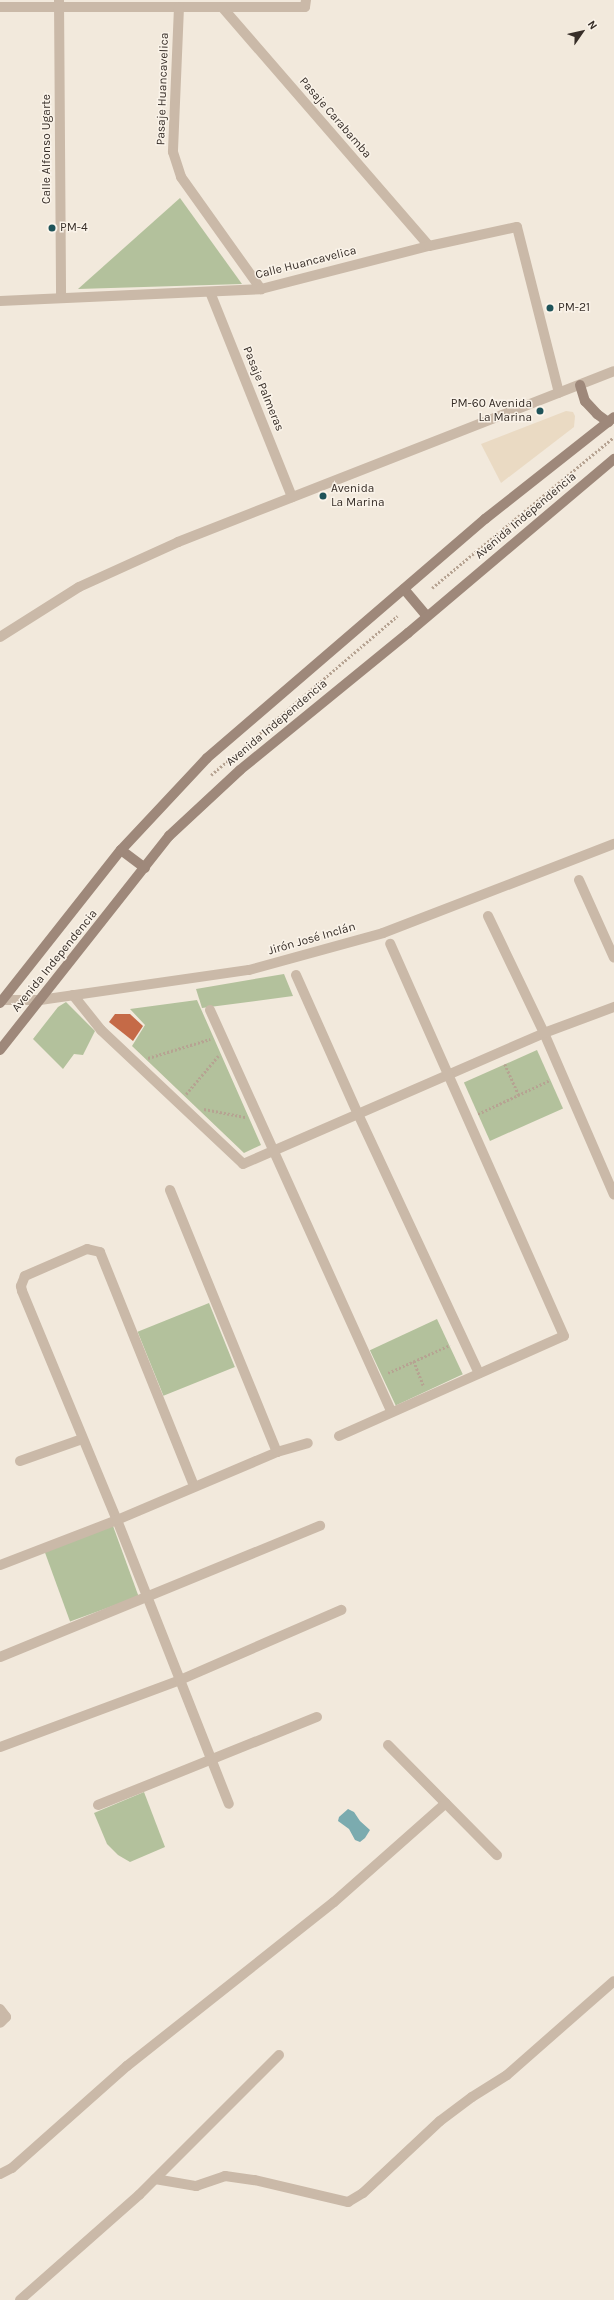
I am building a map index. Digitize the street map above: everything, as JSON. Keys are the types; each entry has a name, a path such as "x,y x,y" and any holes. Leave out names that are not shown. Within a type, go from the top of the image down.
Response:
{"main road":[{"path":"580,385 585,401 597,414 611,419"},
{"name":"Avenida Independencia","path":"1,1001 121,850 207,758 485,519 611,419"},
{"name":"Avenida Independencia","path":"0,1050 169,836 240,770 428,616 614,459"},
{"path":"404,589 428,616"},
{"path":"121,850 145,868"}],"street":[{"path":"0,7 59,4 179,7 203,3 222,7 306,3"},
{"name":"Calle Alfonso Ugarte","path":"59,4 60,298"},
{"name":"Pasaje Huancavelica","path":"179,7 173,152 181,177 261,289"},
{"name":"Pasaje Carabamba","path":"222,7 429,246"},
{"name":"Calle Huancavelica","path":"0,301 261,289 429,246 517,226 560,393"},
{"name":"Pasaje Palmeras","path":"210,292 292,497"},
{"path":"0,637 79,587 178,542 614,372"},
{"name":"Jirón José Inclán","path":"1,1001 40,1000 249,970 383,933 614,844"},
{"path":"579,880 614,958"},
{"path":"488,916 544,1033 614,1195"},
{"path":"339,1436 391,1411 564,1336 390,944"},
{"path":"296,975 358,1114 479,1372"},
{"path":"73,995 100,1030 243,1164 447,1074 544,1033 614,1007"},
{"path":"210,1010 391,1411"},
{"path":"170,1190 277,1452"},
{"path":"194,1486 100,1252 91,1248 25,1276 21,1286 82,1439 117,1520 229,1804"},
{"path":"20,1461 82,1439"},
{"path":"0,1565 117,1520 277,1452 308,1443"},
{"path":"0,1656 148,1598 320,1526"},
{"path":"0,1747 180,1680 341,1610"},
{"path":"98,1805 317,1717"},
{"path":"388,1745 497,1855"},
{"path":"0,2174 12,2168 127,2066 334,1902 446,1803"},
{"path":"155,2179 196,2186 225,2176 254,2180 348,2202 363,2193 440,2121 472,2097 507,2075 614,1981"},
{"path":"0,2009 6,2017 0,2023"},
{"path":"20,2300 155,2179 279,2055"}],"path":[{"path":"432,588 614,437"},
{"path":"208,779 397,616"},
{"path":"147,1059 213,1038"},
{"path":"185,1095 220,1054"},
{"path":"505,1064 519,1095"},
{"path":"478,1114 550,1080"},
{"path":"199,1108 247,1117"},
{"path":"381,1376 450,1345"},
{"path":"414,1361 426,1390"}],"green space":[{"path":"180,198 242,284 78,289"},
{"path":"284,974 293,996 202,1008 196,989"},
{"path":"197,1000 261,1145 244,1153 132,1046 145,1025 130,1009"},
{"path":"66,1002 95,1031 83,1055 74,1054 63,1069 33,1039 58,1007"},
{"path":"537,1050 563,1108 490,1141 464,1083"},
{"path":"209,1303 235,1367 163,1396 138,1332"},
{"path":"437,1319 463,1374 396,1406 370,1350"},
{"path":"113,1526 139,1596 70,1621 44,1551"},
{"path":"144,1792 165,1847 130,1862 118,1855 107,1844 94,1813"}],"shaded area":[{"path":"566,411 573,412 575,416 574,427 501,483 481,444"}],"water":[{"path":"348,1809 354,1812 360,1821 370,1830 365,1838 360,1842 355,1840 349,1829 338,1821 339,1817"}],"building":[{"path":"115,1014 130,1014 143,1026 133,1041 109,1022"}],"place":[{"name":"PM-4","path":"52,228"},
{"name":"PM-21","path":"550,308"},
{"name":"PM-60 Avenida La Marina","path":"540,411"},
{"name":"Avenida La Marina","path":"323,496"}]}
